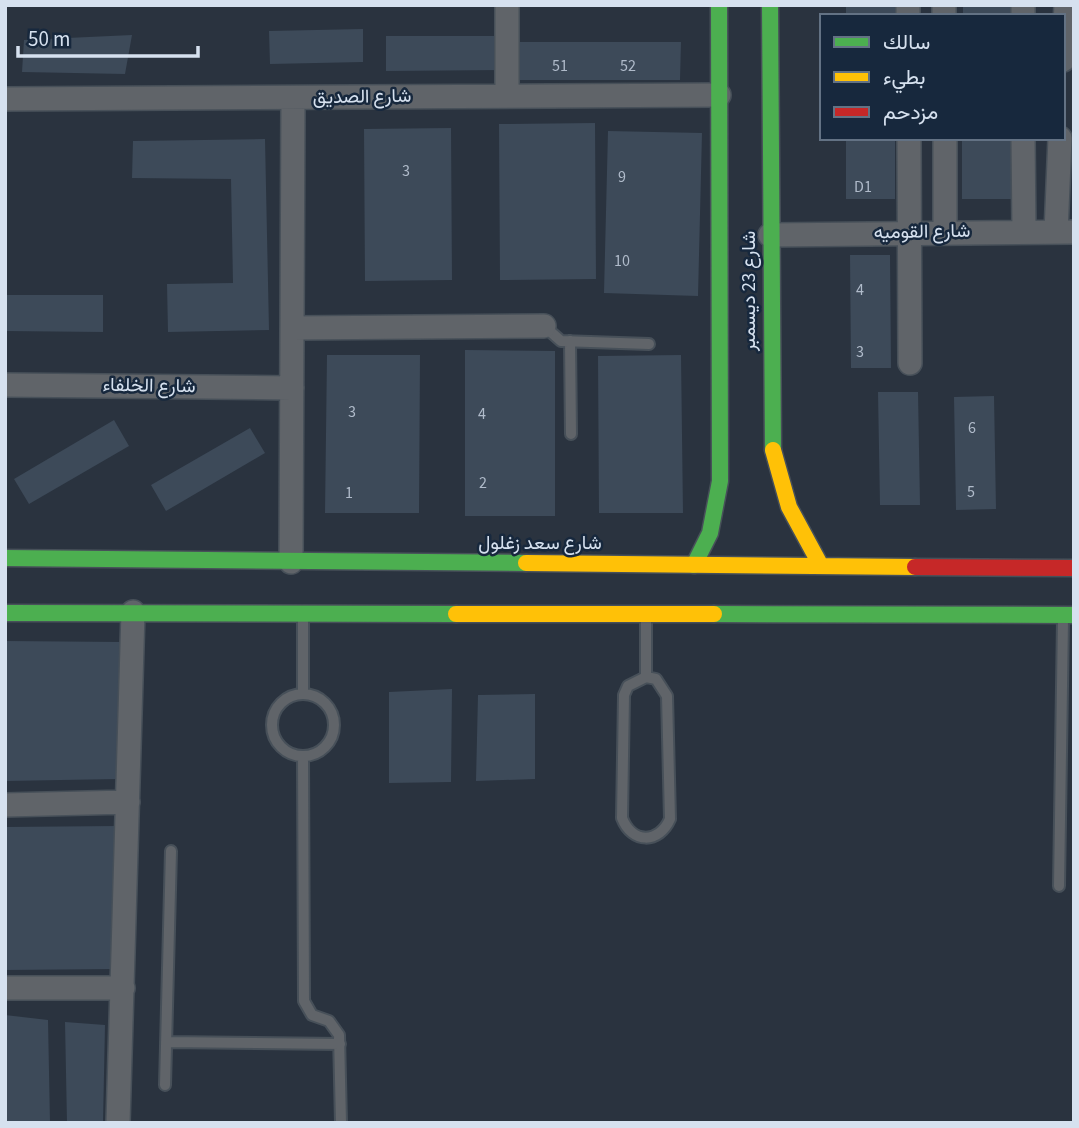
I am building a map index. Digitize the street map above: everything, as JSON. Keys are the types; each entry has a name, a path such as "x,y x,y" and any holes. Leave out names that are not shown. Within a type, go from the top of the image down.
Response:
{"main road":[{"name":"شارع 23 ديسمبر","path":"694,565 715,516 719,490 719,5"},
{"name":"شارع 23 ديسمبر","path":"770,5 772,442 780,483 789,510 821,566"},
{"path":"719,447 747,450 772,442"},
{"name":"شارع سعد زغلول","path":"5,558 1074,568"},
{"path":"5,613 303,611 646,615 1069,615"}],"street":[{"path":"507,5 507,96"},
{"path":"1065,23 1066,5"},
{"name":"شارع الصديق","path":"5,99 719,95"},
{"path":"291,562 293,98"},
{"path":"909,140 910,363"},
{"path":"945,140 945,231"},
{"path":"1023,140 1024,232"},
{"path":"1060,140 1065,232"},
{"name":"شارع القوميه","path":"770,234 1065,232"},
{"path":"293,328 544,326"},
{"name":"شارع الخلفاء","path":"5,385 292,388"},
{"path":"118,1123 133,612"},
{"path":"5,805 128,802"},
{"path":"5,988 123,988"}],"lane":[{"path":"544,326 558,340 649,344"},
{"path":"570,341 571,434"},
{"path":"303,611 303,694"},
{"path":"646,615 646,677"},
{"path":"1059,886 1069,615"},
{"path":"646,677 656,679 667,696 670,819 665,829 656,836 645,839 634,836 626,828 622,818 624,695 636,679 646,677"},
{"path":"303,694 321,700 328,707 334,725 332,734 321,750 303,756 284,750 278,743 272,724 278,706 293,695 303,694"},
{"path":"303,756 304,1001 312,1015 335,1027 340,1044 341,1123"},
{"path":"165,1085 171,851"},
{"path":"166,1042 340,1044"}],"building":[{"path":"846,5 895,5 895,14 846,14"},
{"path":"963,5 1012,5 1012,14 963,14"},
{"path":"363,29 363,62 270,64 269,31"},
{"path":"132,35 125,74 22,72 24,40"},
{"path":"386,36 503,36 503,70 386,71"},
{"path":"520,42 681,42 680,80 520,80"},
{"path":"595,123 596,279 500,280 499,124"},
{"path":"451,128 452,280 365,281 364,129"},
{"path":"608,131 702,133 698,296 604,293"},
{"path":"265,139 269,330 168,332 167,284 233,283 231,179 132,178 133,141"},
{"path":"846,140 895,140 895,199 846,199"},
{"path":"962,140 1012,140 1012,199 962,199"},
{"path":"850,255 890,255 891,368 851,368"},
{"path":"5,295 103,295 103,332 5,331"},
{"path":"465,350 555,351 555,516 465,516"},
{"path":"327,355 420,355 419,513 325,513"},
{"path":"681,355 683,513 599,513 598,356"},
{"path":"878,392 918,392 920,505 880,505"},
{"path":"994,396 996,509 956,510 954,397"},
{"path":"114,420 129,446 29,504 14,479"},
{"path":"250,428 265,453 166,511 151,485"},
{"path":"5,641 121,642 118,779 5,781"},
{"path":"452,689 451,782 389,783 389,692"},
{"path":"535,694 535,779 476,781 478,695"},
{"path":"118,826 117,969 5,970 5,827"},
{"path":"5,1015 48,1020 50,1123 5,1123"},
{"path":"65,1022 105,1025 103,1123 67,1123"}],"traffic: fast":[{"path":"694,565 710,533 720,481 719,5"},
{"path":"770,5 773,450"},
{"path":"5,558 526,563"},
{"path":"5,613 456,614"},
{"path":"714,614 1074,615"}],"traffic: slow":[{"path":"773,450 789,507 821,566"},
{"path":"526,563 915,567"},
{"path":"456,614 714,614"}],"traffic: jam":[{"path":"915,567 1074,568"}]}
